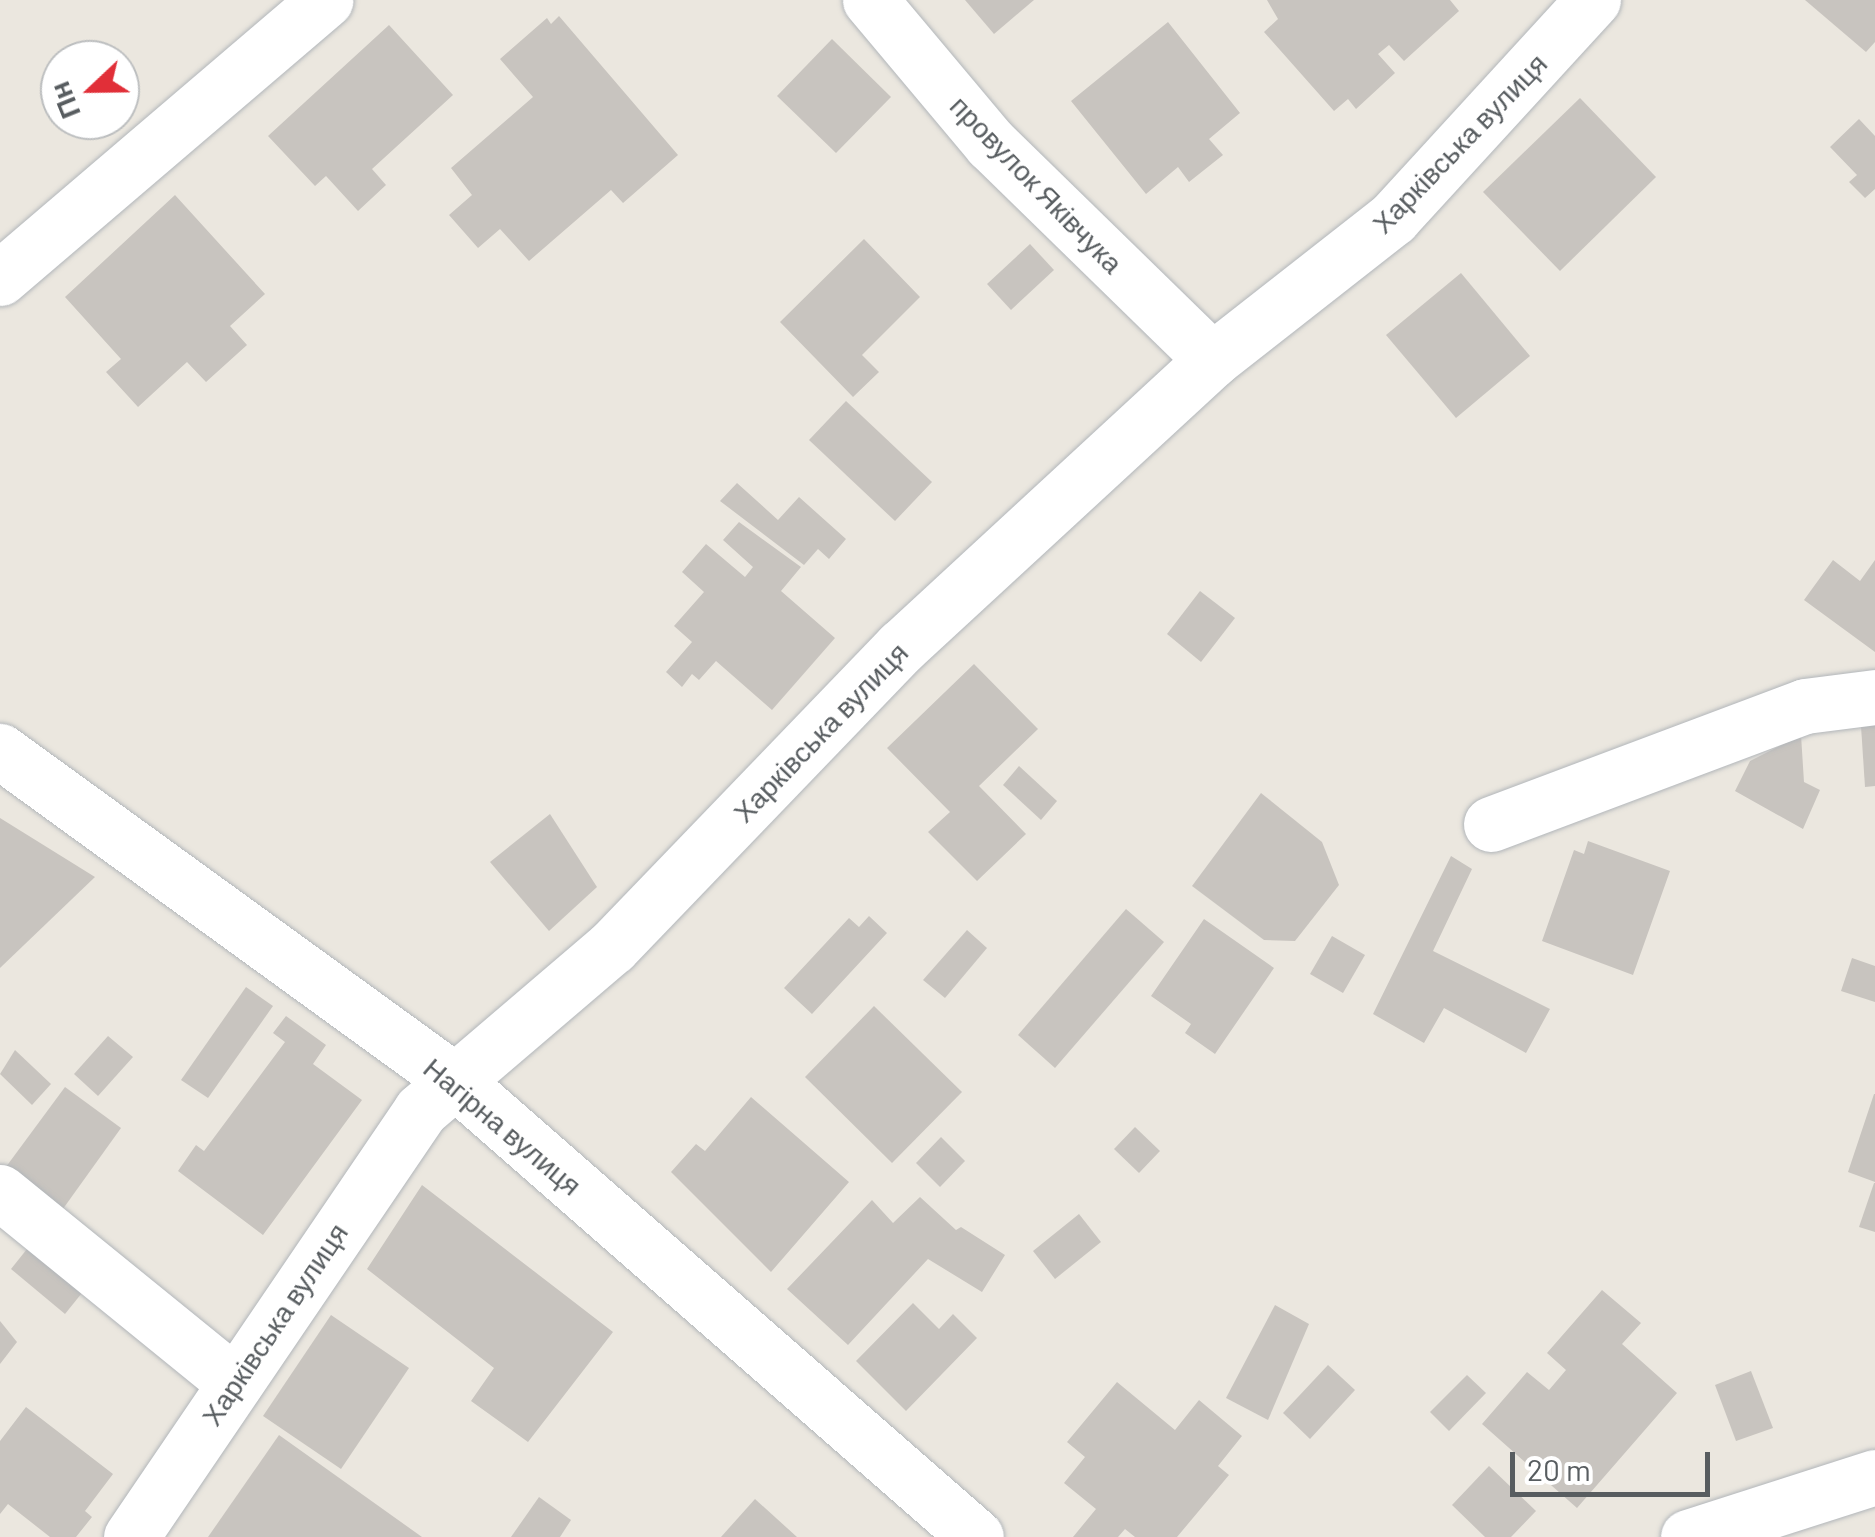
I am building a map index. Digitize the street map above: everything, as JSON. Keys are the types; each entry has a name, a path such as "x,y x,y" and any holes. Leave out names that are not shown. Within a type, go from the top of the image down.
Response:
{"street":[{"path":"0,278 326,0"},
{"name":"провулок Яківчука","path":"870,0 991,144 1212,360"},
{"name":"Харківська вулиця","path":"131,1537 395,1140 455,1081 612,948 901,646 1212,360 1393,218 1593,0"},
{"path":"1491,824 1805,706 1875,697"},
{"name":"Нагірна вулиця","path":"0,751 455,1081 976,1537"},
{"path":"0,1192 236,1382"},
{"path":"1688,1537 1875,1477"}],"building":[{"path":"965,0 1034,0 994,34"},
{"path":"1267,0 1450,0 1459,11 1404,61 1389,45 1378,54 1395,73 1356,109 1348,99 1334,111 1264,32 1278,19"},
{"path":"1805,0 1875,0 1875,42 1866,52"},
{"path":"559,16 678,155 623,203 611,190 529,261 500,229 478,248 449,215 472,195 451,168 533,97 500,59 547,18 551,24"},
{"path":"1168,22 1240,113 1209,139 1223,155 1189,182 1178,167 1146,194 1071,101"},
{"path":"389,25 453,95 372,169 386,185 358,211 326,176 315,186 268,136"},
{"path":"832,39 891,97 836,153 777,96"},
{"path":"1580,98 1656,177 1560,271 1483,192"},
{"path":"1859,119 1875,136 1875,189 1865,198 1849,182 1857,175 1830,147"},
{"path":"175,195 265,294 230,326 247,345 206,382 187,362 138,407 106,372 121,359 65,297"},
{"path":"864,239 920,297 862,355 879,372 853,397 780,322"},
{"path":"1030,244 1054,270 1011,310 987,284"},
{"path":"1461,273 1530,356 1456,418 1386,335"},
{"path":"846,401 932,482 895,521 809,440"},
{"path":"737,483 778,520 799,497 846,539 829,559 818,549 804,565 720,501"},
{"path":"739,522 801,567 781,591 835,638 772,710 716,661 699,680 692,674 682,687 666,672 692,642 674,626 704,592 682,572 706,544 745,577 753,567 723,540"},
{"path":"1833,560 1860,581 1875,560 1875,652 1804,600"},
{"path":"1200,591 1235,618 1201,662 1167,634"},
{"path":"974,664 1038,729 979,786 1026,834 977,881 928,832 950,812 887,748"},
{"path":"1875,725 1875,786 1865,787 1861,726"},
{"path":"1801,735 1804,782 1820,790 1803,829 1735,791 1750,761"},
{"path":"1019,766 1057,801 1041,820 1003,785"},
{"path":"1261,793 1322,842 1339,885 1295,941 1264,940 1192,886"},
{"path":"550,814 597,887 549,931 490,862"},
{"path":"0,818 95,877 0,968"},
{"path":"1588,841 1670,871 1633,975 1542,941 1574,850 1584,854"},
{"path":"1451,856 1472,869 1433,951 1550,1009 1526,1053 1444,1008 1424,1043 1373,1014"},
{"path":"1126,909 1164,942 1055,1068 1018,1035"},
{"path":"869,916 887,933 812,1014 784,988 849,918 859,927"},
{"path":"1204,919 1274,968 1215,1054 1185,1033 1191,1024 1151,996"},
{"path":"967,930 987,948 945,998 923,980"},
{"path":"1332,936 1365,955 1343,993 1310,974"},
{"path":"1852,958 1875,966 1875,1002 1841,991"},
{"path":"246,987 273,1006 208,1098 181,1080"},
{"path":"874,1006 962,1092 892,1163 805,1077"},
{"path":"286,1016 326,1045 313,1064 362,1100 263,1235 178,1171 196,1145 204,1151 285,1042 273,1033"},
{"path":"108,1036 133,1057 98,1096 74,1074"},
{"path":"15,1050 51,1084 32,1105 0,1074"},
{"path":"65,1087 121,1128 55,1220 0,1175"},
{"path":"1875,1094 1875,1182 1848,1172"},
{"path":"751,1097 849,1182 771,1272 671,1172 696,1144 705,1151"},
{"path":"1135,1127 1160,1151 1139,1173 1114,1149"},
{"path":"941,1137 965,1161 940,1187 916,1163"},
{"path":"1875,1183 1875,1232 1859,1227"},
{"path":"422,1185 613,1332 528,1442 471,1401 494,1368 367,1269"},
{"path":"920,1197 956,1230 961,1227 1005,1255 982,1292 928,1259 848,1345 787,1289 872,1200 893,1223"},
{"path":"1079,1214 1101,1242 1055,1279 1033,1251"},
{"path":"39,1234 94,1278 65,1314 11,1269"},
{"path":"1602,1290 1641,1323 1622,1344 1677,1393 1577,1508 1482,1424 1527,1372 1549,1390 1566,1370 1547,1353"},
{"path":"913,1303 939,1329 953,1314 977,1338 906,1411 856,1361"},
{"path":"1275,1305 1309,1324 1268,1420 1226,1398"},
{"path":"331,1315 409,1368 341,1469 263,1416"},
{"path":"0,1321 17,1342 0,1364"},
{"path":"1328,1365 1355,1390 1310,1439 1283,1413"},
{"path":"1751,1371 1773,1428 1736,1441 1715,1385"},
{"path":"1467,1375 1486,1393 1449,1431 1430,1412"},
{"path":"1117,1382 1175,1430 1199,1400 1242,1436 1218,1466 1229,1475 1177,1537 1135,1537 1125,1529 1118,1537 1073,1537 1096,1509 1064,1483 1085,1457 1067,1442"},
{"path":"26,1407 113,1474 85,1511 92,1517 76,1537 50,1537 8,1504 0,1514 0,1441"},
{"path":"279,1435 422,1537 208,1537"},
{"path":"1489,1466 1536,1511 1511,1537 1485,1537 1452,1505"},
{"path":"539,1497 571,1520 560,1537 511,1537"},
{"path":"755,1499 797,1537 721,1537"}]}
